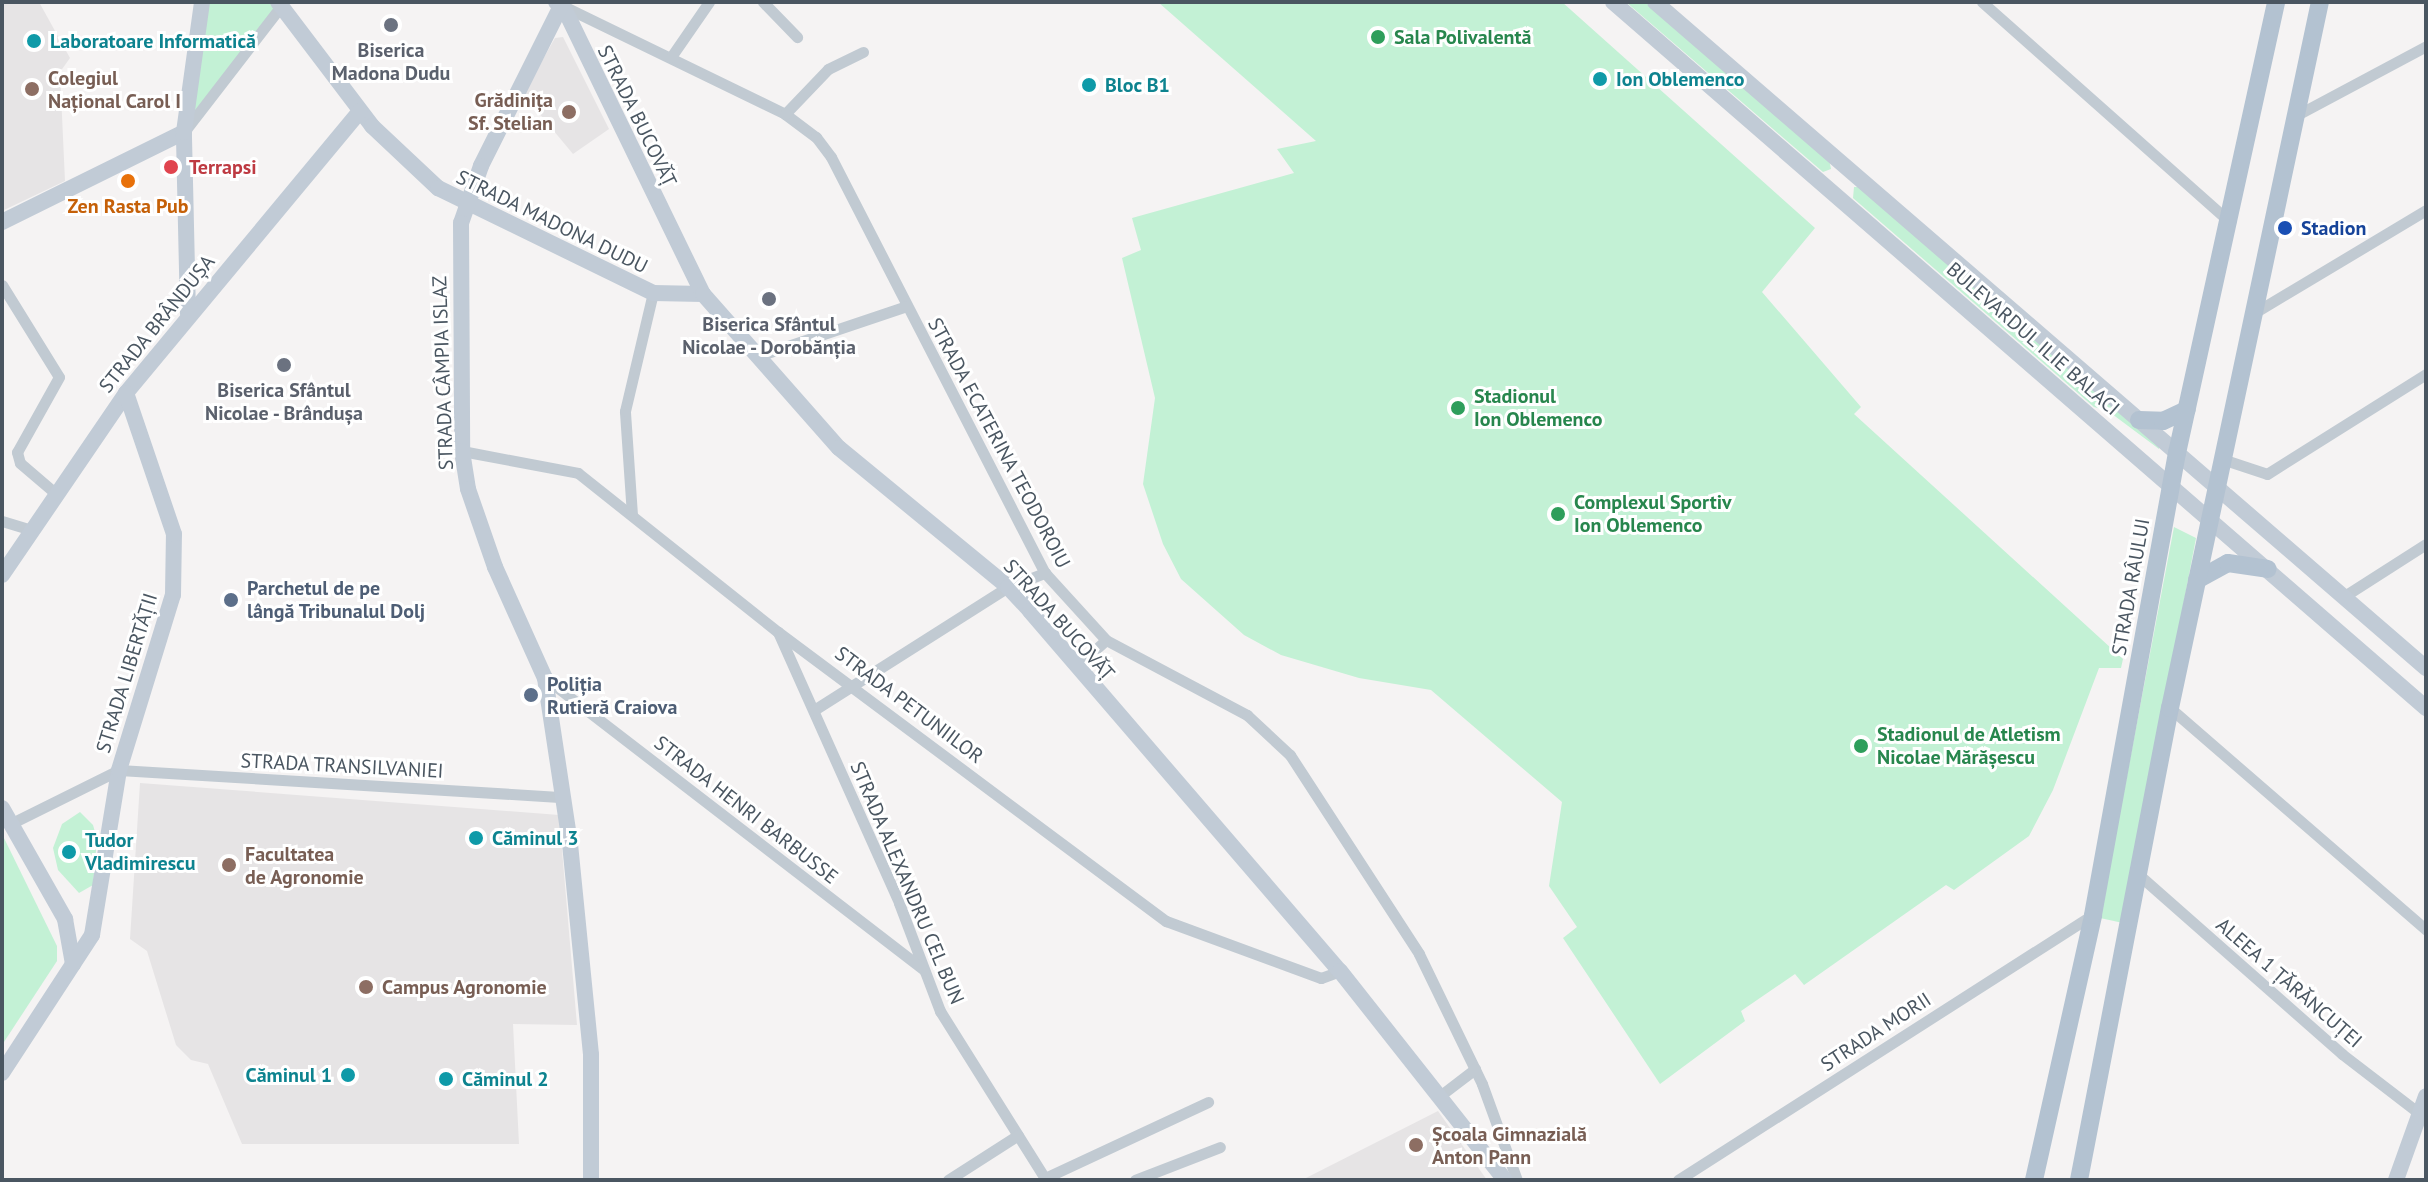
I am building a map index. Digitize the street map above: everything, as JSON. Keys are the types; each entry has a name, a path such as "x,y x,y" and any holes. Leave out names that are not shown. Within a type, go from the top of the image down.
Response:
{"main road":[{"name":"STRADA RÂULUI","path":"2034,1180 2093,915 2177,453 2231,223 2276,2"},
{"path":"2079,1180 2170,708 2320,2"},
{"path":"2139,420 2163,421 2187,410"},
{"path":"2197,580 2228,563 2268,569"}],"street":[{"path":"188,314 184,132 202,2"},
{"path":"671,57 709,2"},
{"path":"763,2 797,37"},
{"name":"BULEVARDUL ILIE BALACI","path":"1613,2 2426,708"},
{"name":"BULEVARDUL ILIE BALACI","path":"1655,2 2426,668"},
{"path":"1982,2 2231,223"},
{"path":"2,222 184,132 281,3"},
{"name":"STRADA MADONA DUDU","path":"281,3 360,111 416,170 466,205 653,293 703,294"},
{"name":"STRADA ECATERINA TEODOROIU","path":"561,3 785,114 816,137 831,157 1045,573 1106,640 1247,715 1273,736 1419,954 1475,1069 1517,1180"},
{"name":"STRADA CÂMPIA ISLAZ","path":"561,3 511,101 466,205 458,237 462,451 468,489 495,567 545,678 563,797 591,1055 591,1180"},
{"name":"STRADA BUCOVĂȚ","path":"561,3 703,294 839,448 1008,587 1340,971 1441,1095 1505,1180"},
{"path":"2297,115 2426,46"},
{"path":"785,114 828,69 863,52"},
{"name":"STRADA BRÂNDUȘA","path":"2,575 126,393 188,314 360,111"},
{"path":"2254,313 2426,210"},
{"path":"2,285 59,377 17,452 20,463 55,493"},
{"path":"632,515 625,411 653,293"},
{"path":"758,356 907,306"},
{"path":"2222,459 2267,474 2426,374"},
{"name":"STRADA LIBERTĂȚII","path":"2,1073 73,966 100,907 119,770 173,595 174,534 126,393"},
{"name":"STRADA PETUNIILOR","path":"462,451 578,473 778,632 852,684 1166,921 1321,978 1340,971"},
{"path":"2,521 32,530"},
{"path":"2343,597 2426,544"},
{"path":"814,710 1008,587 1045,573"},
{"name":"STRADA ALEXANDRU CEL BUN","path":"778,632 814,710 940,1011 1045,1179"},
{"path":"1076,667 1106,640"},
{"name":"STRADA HENRI BARBUSSE","path":"545,678 924,971"},
{"path":"2170,708 2426,930"},
{"path":"10,824 119,770"},
{"name":"STRADA TRANSILVANIEI","path":"119,770 563,797"},
{"path":"2,808 65,919 73,966"},
{"name":"ALEEA 1 ȚĂRĂNCUȚEI","path":"2139,875 2342,1054 2419,1113"},
{"name":"STRADA MORII","path":"1678,1180 2093,915"},
{"path":"1441,1095 1475,1069"},
{"path":"2396,1180 2426,1096"},
{"path":"1045,1179 1208,1102"},
{"path":"948,1180 1018,1135"},
{"path":"1135,1180 1220,1147"}],"shaded area":[{"name":"Colegiul Național Carol I","path":"2,2 39,2 70,58 60,72 65,181 2,211"},
{"name":"Grădinița Sf. Stelian","path":"563,37 609,129 573,154 523,94 555,38"},
{"name":"Campus Agronomie","path":"140,783 559,815 577,1025 513,1024 519,1144 242,1144 208,1064 191,1060 176,1045 147,951 130,939"},
{"name":"Școala Gimnazială Anton Pann","path":"1438,1111 1487,1180 1302,1180"}],"green space":[{"path":"203,2 284,2 191,121"},
{"name":"Complexul Sportiv Ion Oblemenco","path":"1158,2 1562,2 1815,228 1762,292 1861,407 1854,414 2123,659 2121,668 2099,668 2053,790 2029,836 1954,890 1946,885 1804,985 1795,974 1741,1011 1745,1021 1660,1084 1563,938 1577,927 1549,886 1562,802 1431,690 1359,678 1281,655 1244,635 1181,579 1163,544 1143,484 1155,398 1122,258 1141,250 1132,218 1294,173 1277,149 1316,141"},
{"path":"1626,2 1645,2 1829,159 1831,169 1823,172"},
{"path":"1854,187 1861,187 2159,444 2159,449 2108,411 2094,407 1853,198"},
{"path":"2174,527 2196,538 2123,923 2100,918"},
{"path":"80,812 93,825 97,839 93,885 79,893 58,870 53,848 62,824"},
{"path":"2,834 57,946 57,961 2,1045"}],"place":[{"name":"Biserica Madona Dudu","path":"391,25"},
{"name":"Sala Polivalentă","path":"1378,37"},
{"name":"Laboratoare Informatică","path":"34,41"},
{"name":"Ion Oblemenco","path":"1600,79"},
{"name":"Bloc B1","path":"1089,85"},
{"name":"Colegiul Național Carol I","path":"32,89"},
{"name":"Grădinița Sf. Stelian","path":"569,112"},
{"name":"Terrapsi","path":"171,167"},
{"name":"Zen Rasta Pub","path":"128,181"},
{"name":"Stadion","path":"2285,228"},
{"name":"Biserica Sfântul Nicolae - Dorobănția","path":"769,299"},
{"name":"Biserica Sfântul Nicolae - Brândușa","path":"284,365"},
{"name":"Stadionul Ion Oblemenco","path":"1458,408"},
{"name":"Complexul Sportiv Ion Oblemenco","path":"1558,514"},
{"name":"Parchetul de pe lângă Tribunalul Dolj","path":"231,600"},
{"name":"Poliția Rutieră Craiova","path":"531,695"},
{"name":"Stadionul de Atletism Nicolae Mărășescu","path":"1861,746"},
{"name":"Căminul 3","path":"476,838"},
{"name":"Tudor Vladimirescu","path":"69,852"},
{"name":"Facultatea de Agronomie","path":"229,865"},
{"name":"Campus Agronomie","path":"366,987"},
{"name":"Căminul 1","path":"348,1075"},
{"name":"Căminul 2","path":"446,1079"},
{"name":"Școala Gimnazială Anton Pann","path":"1416,1145"}]}
